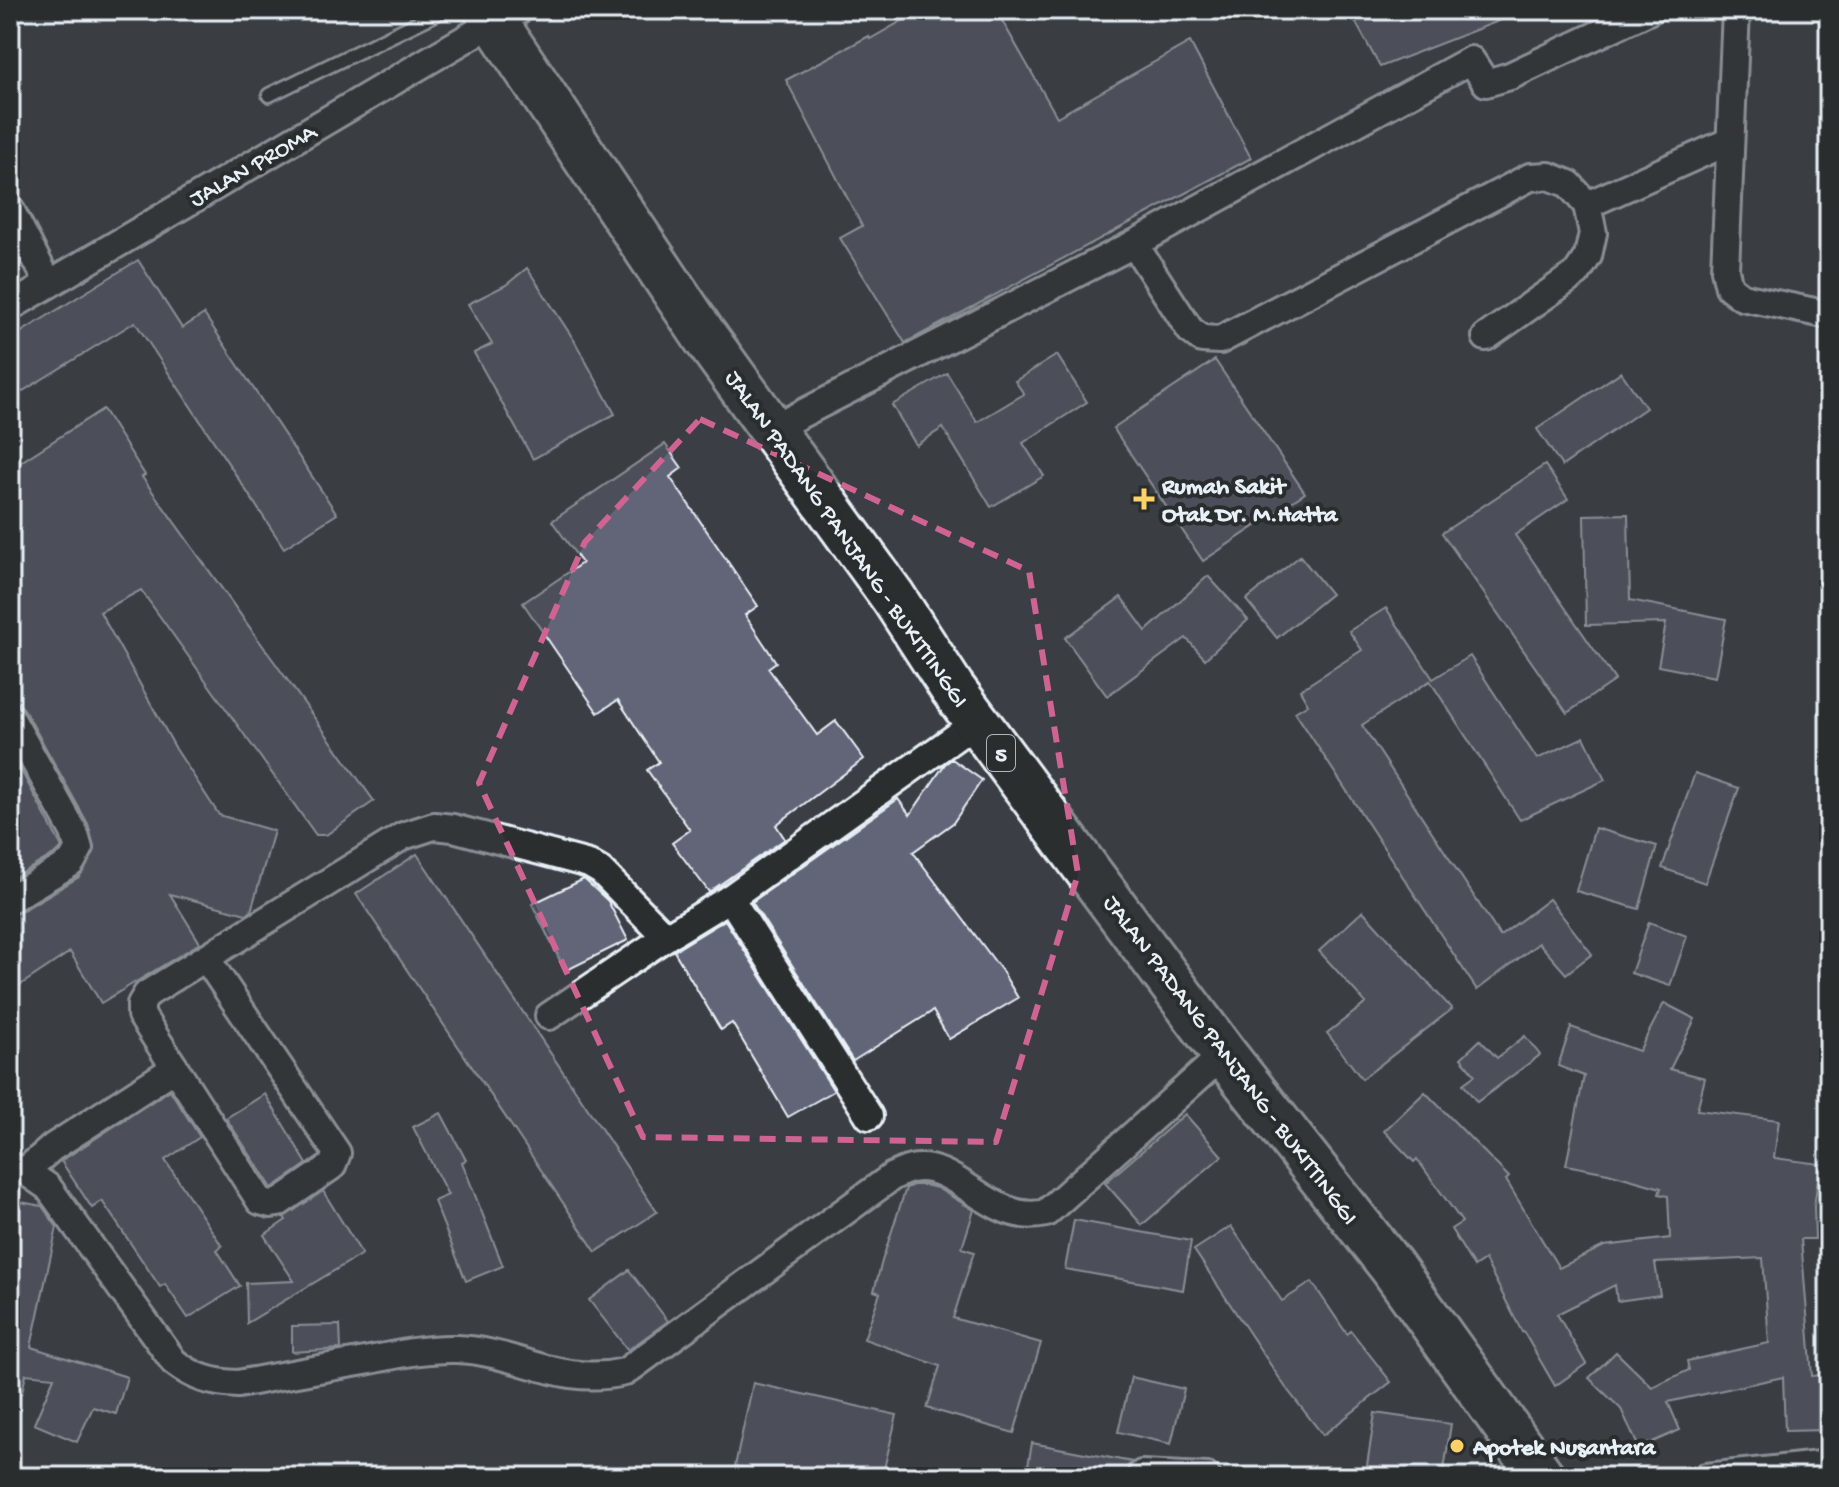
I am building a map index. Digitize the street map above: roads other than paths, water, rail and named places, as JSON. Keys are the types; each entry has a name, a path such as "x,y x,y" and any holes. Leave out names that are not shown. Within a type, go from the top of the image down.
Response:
{"highway":[{"name":"JALAN PADANG PANJANG - BUKITTINGGI","path":"500,14 705,337 893,597 952,688 1224,1054 1392,1267 1542,1477"}],"street":[{"path":"772,429 1134,244 1471,60 1486,83 1510,76 1650,10"},
{"path":"1736,10 1725,270 1729,287 1742,297 1829,315"},
{"name":"JALAN PROMA","path":"10,307 500,14"},
{"path":"1587,205 1730,141"},
{"path":"1134,244 1190,330 1202,339 1220,340 1530,177 1549,176 1569,184 1587,205 1593,233 1588,256 1577,273 1486,337"},
{"path":"10,209 49,284"},
{"path":"10,717 74,832 79,849 71,863 10,899"},
{"path":"549,1016 730,898 978,721"},
{"path":"206,958 337,1153 332,1166 278,1203 271,1204 260,1201 141,1015 141,1004 147,994 403,836 434,826 469,831 589,864 601,871 666,937"},
{"path":"730,898 869,1116"},
{"path":"175,1068 18,1169 48,1187 174,1362 193,1376 214,1383 238,1384 425,1350 458,1349 486,1353 570,1376 601,1377 625,1372 893,1176 910,1169 926,1169 947,1175 1017,1215 1046,1213 1224,1054"},
{"path":"1706,1477 1829,1464"},
{"path":"1142,1474 1207,1477"}],"lane":[{"path":"269,95 444,10"}],"place":[{"name":"Rumah Sakit Otak Dr. M.Hatta","path":"1144,499"},
{"name":"Apotek Nusantara","path":"1457,1446"}]}
